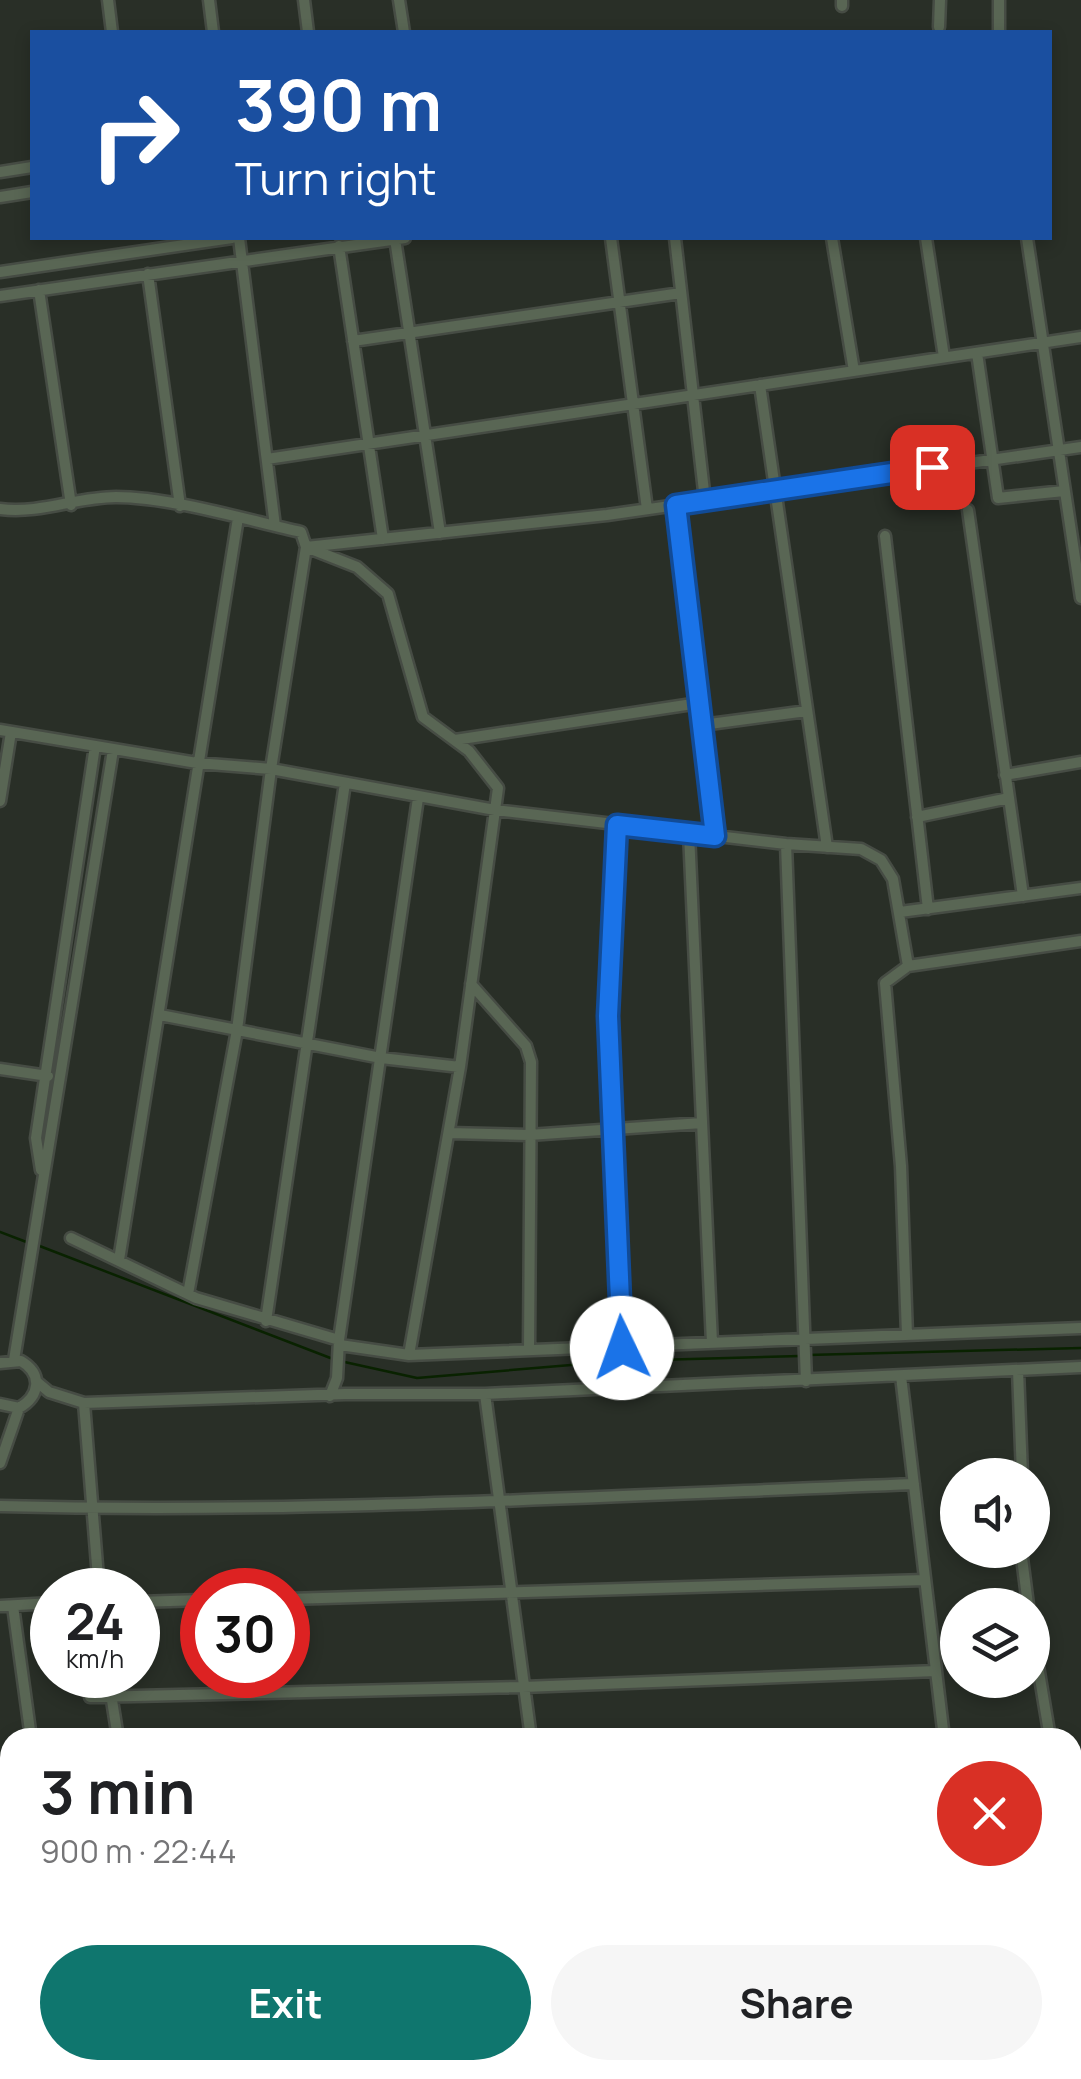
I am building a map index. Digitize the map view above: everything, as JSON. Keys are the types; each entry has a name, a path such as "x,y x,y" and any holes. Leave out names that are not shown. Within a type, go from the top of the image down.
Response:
{"street":[{"path":"108,0 112,30"},
{"path":"209,0 213,30"},
{"path":"304,0 308,30"},
{"path":"399,0 404,30"},
{"path":"939,27 940,0"},
{"path":"999,0 999,30"},
{"path":"0,172 30,167"},
{"path":"0,197 30,192"},
{"path":"140,240 142,251"},
{"path":"0,272 221,240"},
{"path":"236,240 242,260 275,526"},
{"path":"0,296 385,240"},
{"path":"400,240 440,533"},
{"path":"612,240 647,509"},
{"path":"675,240 706,500"},
{"path":"832,240 854,371"},
{"path":"926,240 944,358"},
{"path":"1027,240 1081,598"},
{"path":"339,246 383,539"},
{"path":"148,274 180,506"},
{"path":"39,290 70,505"},
{"path":"354,341 682,294"},
{"path":"267,459 1081,337"},
{"path":"977,352 998,498 1064,491"},
{"path":"760,385 827,847"},
{"path":"306,547 647,509 1081,447"},
{"path":"0,509 24,512 115,497 180,506 301,532 306,547 236,1030 188,1294"},
{"path":"1068,505 1081,503"},
{"path":"676,505 715,836"},
{"path":"968,510 1023,896"},
{"path":"118,1260 238,518"},
{"path":"885,536 928,909"},
{"path":"306,547 357,567 388,594 423,717 469,751 498,788 460,1067 409,1355"},
{"path":"455,740 699,703"},
{"path":"702,725 807,711"},
{"path":"0,801 6,731 197,763 271,770 495,810 861,849 882,860 893,879 908,966"},
{"path":"43,1180 36,1138 95,746"},
{"path":"14,1360 113,750"},
{"path":"1006,775 1081,762"},
{"path":"266,1322 345,783"},
{"path":"330,1396 337,1378 418,798"},
{"path":"917,816 1009,798"},
{"path":"617,825 608,1016 622,1348"},
{"path":"689,833 712,1343"},
{"path":"786,844 806,1380"},
{"path":"900,912 1081,888"},
{"path":"907,1335 901,1166 885,983 908,966 1081,941"},
{"path":"472,984 526,1046 531,1062 529,1350"},
{"path":"160,1016 381,1058 460,1067"},
{"path":"0,1068 60,1078"},
{"path":"449,1134 529,1135 702,1123"},
{"path":"72,1238 188,1294 266,1322 340,1345 409,1355 1081,1328"},
{"path":"0,1364 14,1360 27,1364 37,1382 49,1392 84,1403 485,1394 1081,1367"},
{"path":"1018,1370 1021,1458"},
{"path":"900,1376 943,1728"},
{"path":"0,1463 19,1408 31,1399 37,1382"},
{"path":"485,1394 529,1728"},
{"path":"84,1403 97,1568"},
{"path":"0,1404 19,1408"},
{"path":"0,1506 500,1501 914,1484"},
{"path":"310,1598 925,1580"},
{"path":"0,1606 30,1605"},
{"path":"13,1606 30,1728"},
{"path":"160,1696 936,1671"},
{"path":"110,1698 116,1728"},
{"path":"1043,1698 1048,1728"}],"waterway":[{"path":"0,1232 29,1243"},
{"path":"37,1245 333,1359"},
{"path":"808,1355 1081,1348"},
{"path":"340,1361 417,1378 619,1361 800,1356"}],"route":[{"path":"622,1348 608,1016 617,825 715,836 676,505 932,467"}]}
